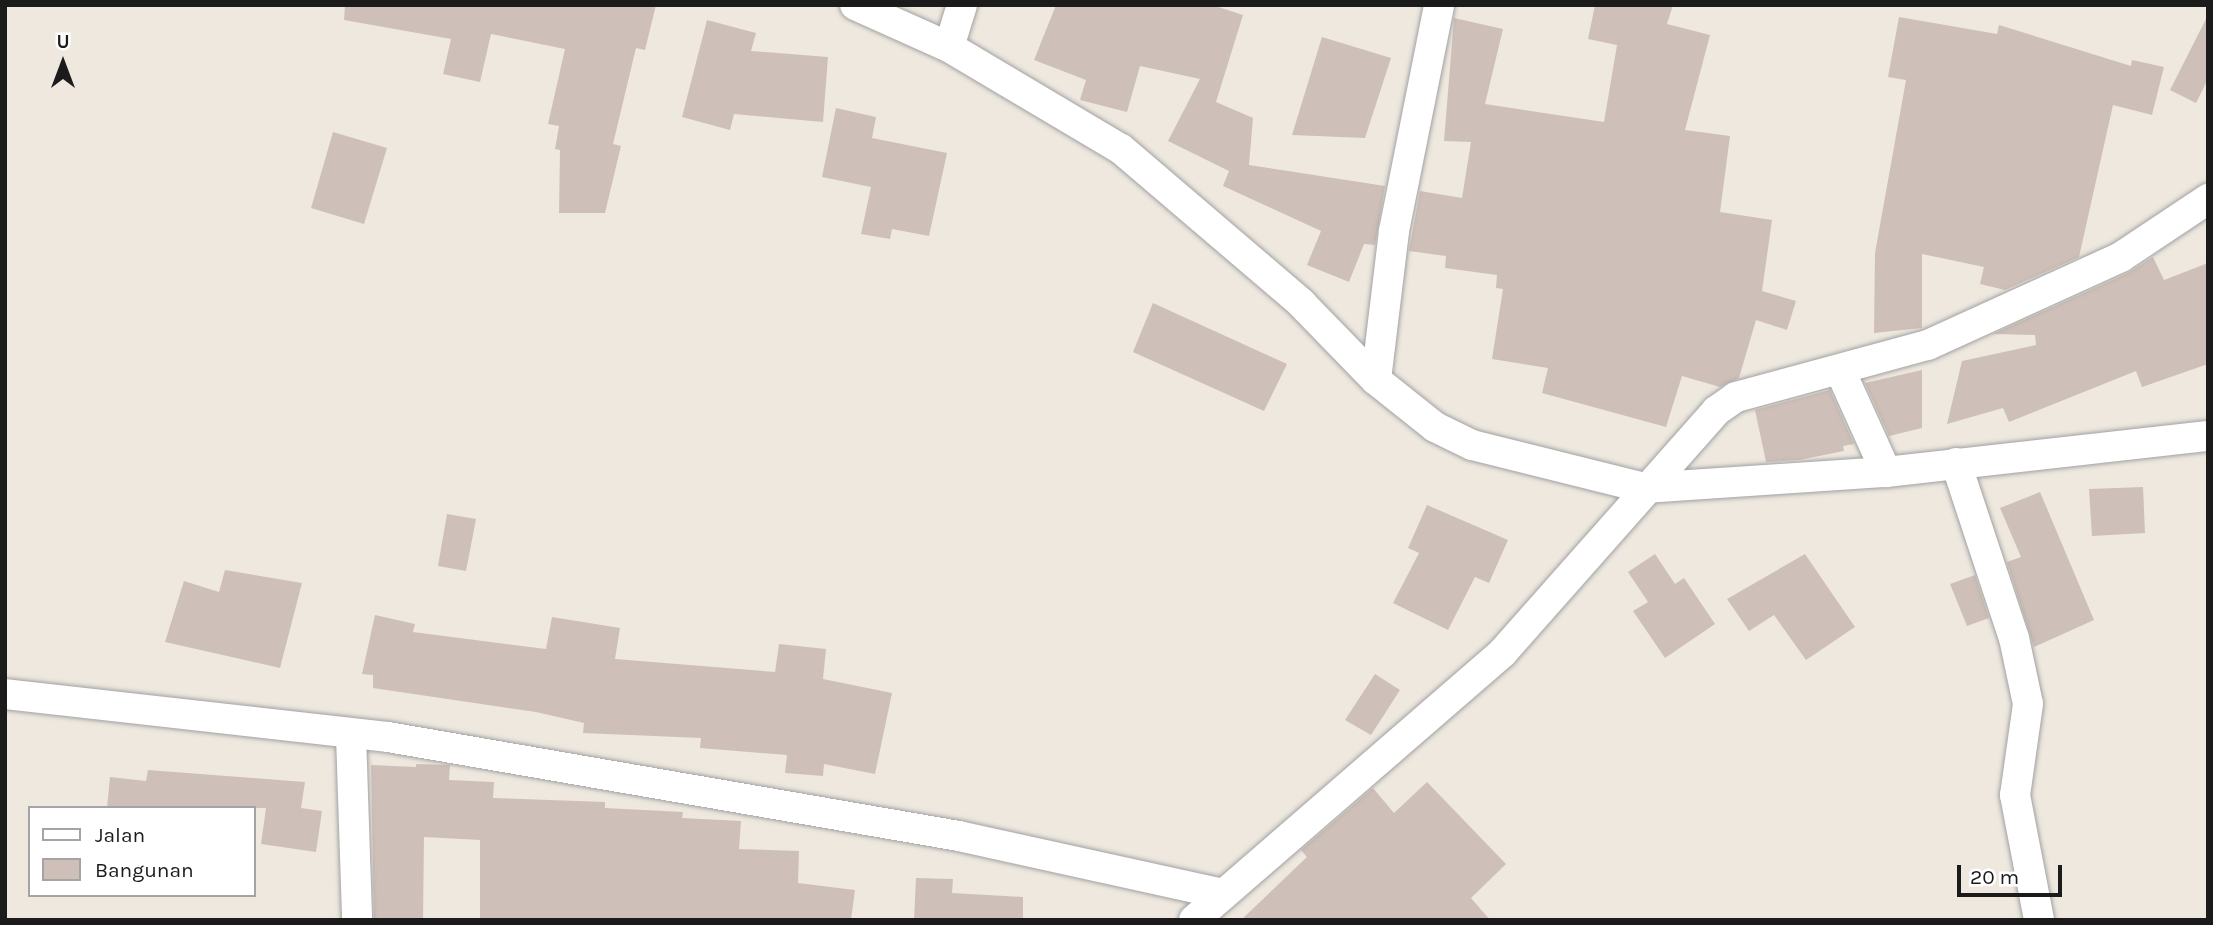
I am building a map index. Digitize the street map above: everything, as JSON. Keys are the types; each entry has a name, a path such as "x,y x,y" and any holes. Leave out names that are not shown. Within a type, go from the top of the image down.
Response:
{"street":[{"path":"855,5 949,47 1121,149 1301,303 1376,380 1435,427 1472,445 1633,504 1956,463 2208,436"},
{"path":"949,47 962,5"},
{"path":"1376,380 1394,231 1439,5"},
{"path":"1194,920 1503,652 1695,431 1736,397 1928,345 2121,257 2208,199"},
{"path":"1840,370 1886,472"},
{"path":"1956,463 2014,638 2028,705 2015,795 2039,920"},
{"path":"5,694 401,739 959,836 1222,894"},
{"path":"351,735 357,920"}],"building":[{"path":"345,5 656,5 645,50 636,48 613,144 621,146 605,213 559,213 560,150 555,149 559,126 548,124 565,49 491,34 480,82 443,74 451,39 344,20"},
{"path":"1056,5 1212,5 1243,15 1216,102 1253,118 1249,165 1385,186 1375,245 1364,244 1349,282 1307,265 1321,231 1223,186 1229,171 1168,141 1200,79 1140,66 1127,112 1080,100 1086,80 1034,60"},
{"path":"1595,5 1673,5 1667,24 1710,35 1685,130 1730,136 1720,212 1772,220 1762,291 1796,301 1787,330 1756,320 1739,378 1720,387 1682,376 1666,427 1542,393 1548,368 1492,359 1503,289 1496,288 1497,275 1445,268 1446,256 1409,251 1420,191 1462,198 1471,142 1444,141 1454,18 1503,29 1485,104 1604,122 1617,45 1588,39"},
{"path":"2208,15 2208,79 2196,103 2170,90"},
{"path":"1899,17 1997,34 1999,25 2131,66 2132,60 2164,67 2152,115 2113,105 2079,257 2005,290 1980,284 1984,267 1922,254 1922,328 1874,333 1875,253 1906,80 1888,77"},
{"path":"707,20 756,33 751,51 828,57 823,122 734,114 730,130 682,117"},
{"path":"1322,37 1391,58 1365,138 1292,135"},
{"path":"836,108 876,117 872,138 947,153 929,236 892,229 890,239 861,234 871,187 822,177"},
{"path":"333,132 387,148 364,224 311,208"},
{"path":"2153,257 2164,280 2208,263 2208,364 2142,387 2136,371 2009,422 2003,408 1947,424 1962,361 2036,345 2035,335 1993,334 2128,273"},
{"path":"1153,303 1287,364 1264,411 1133,352"},
{"path":"1922,370 1922,428 1889,436 1865,383"},
{"path":"1830,390 1854,444 1843,446 1844,451 1799,460 1766,462 1755,410"},
{"path":"2143,487 2145,533 2092,536 2089,489"},
{"path":"2040,492 2094,620 2034,647 2007,562 2021,557 2000,508"},
{"path":"1427,505 1508,540 1489,583 1475,577 1448,630 1393,603 1419,553 1408,548"},
{"path":"447,514 476,519 466,571 438,566"},
{"path":"1655,554 1675,584 1684,578 1715,624 1665,658 1633,611 1648,602 1628,572"},
{"path":"1805,554 1855,627 1806,660 1774,615 1749,631 1727,599"},
{"path":"225,570 302,583 280,668 165,642 184,581 219,592"},
{"path":"1975,575 1989,618 1967,626 1950,584"},
{"path":"375,615 415,624 413,632 546,649 552,617 620,628 615,659 775,672 779,644 826,649 823,679 892,693 875,774 824,764 823,776 785,773 787,755 700,748 701,738 583,733 584,723 536,712 373,688 373,675 362,674"},
{"path":"1375,674 1400,690 1371,735 1345,720"},
{"path":"416,764 450,765 449,780 494,782 493,798 605,802 605,808 683,812 682,818 741,821 739,849 799,851 798,883 855,890 851,920 480,920 480,840 424,837 423,920 374,920 371,765 416,767"},
{"path":"148,770 305,782 301,808 322,811 316,852 261,844 266,808 107,806 110,777 146,781"},
{"path":"1427,782 1506,864 1471,898 1490,920 1241,920 1307,857 1301,850 1373,788 1394,813"},
{"path":"916,878 953,879 952,893 1023,897 1023,920 914,920"}]}
